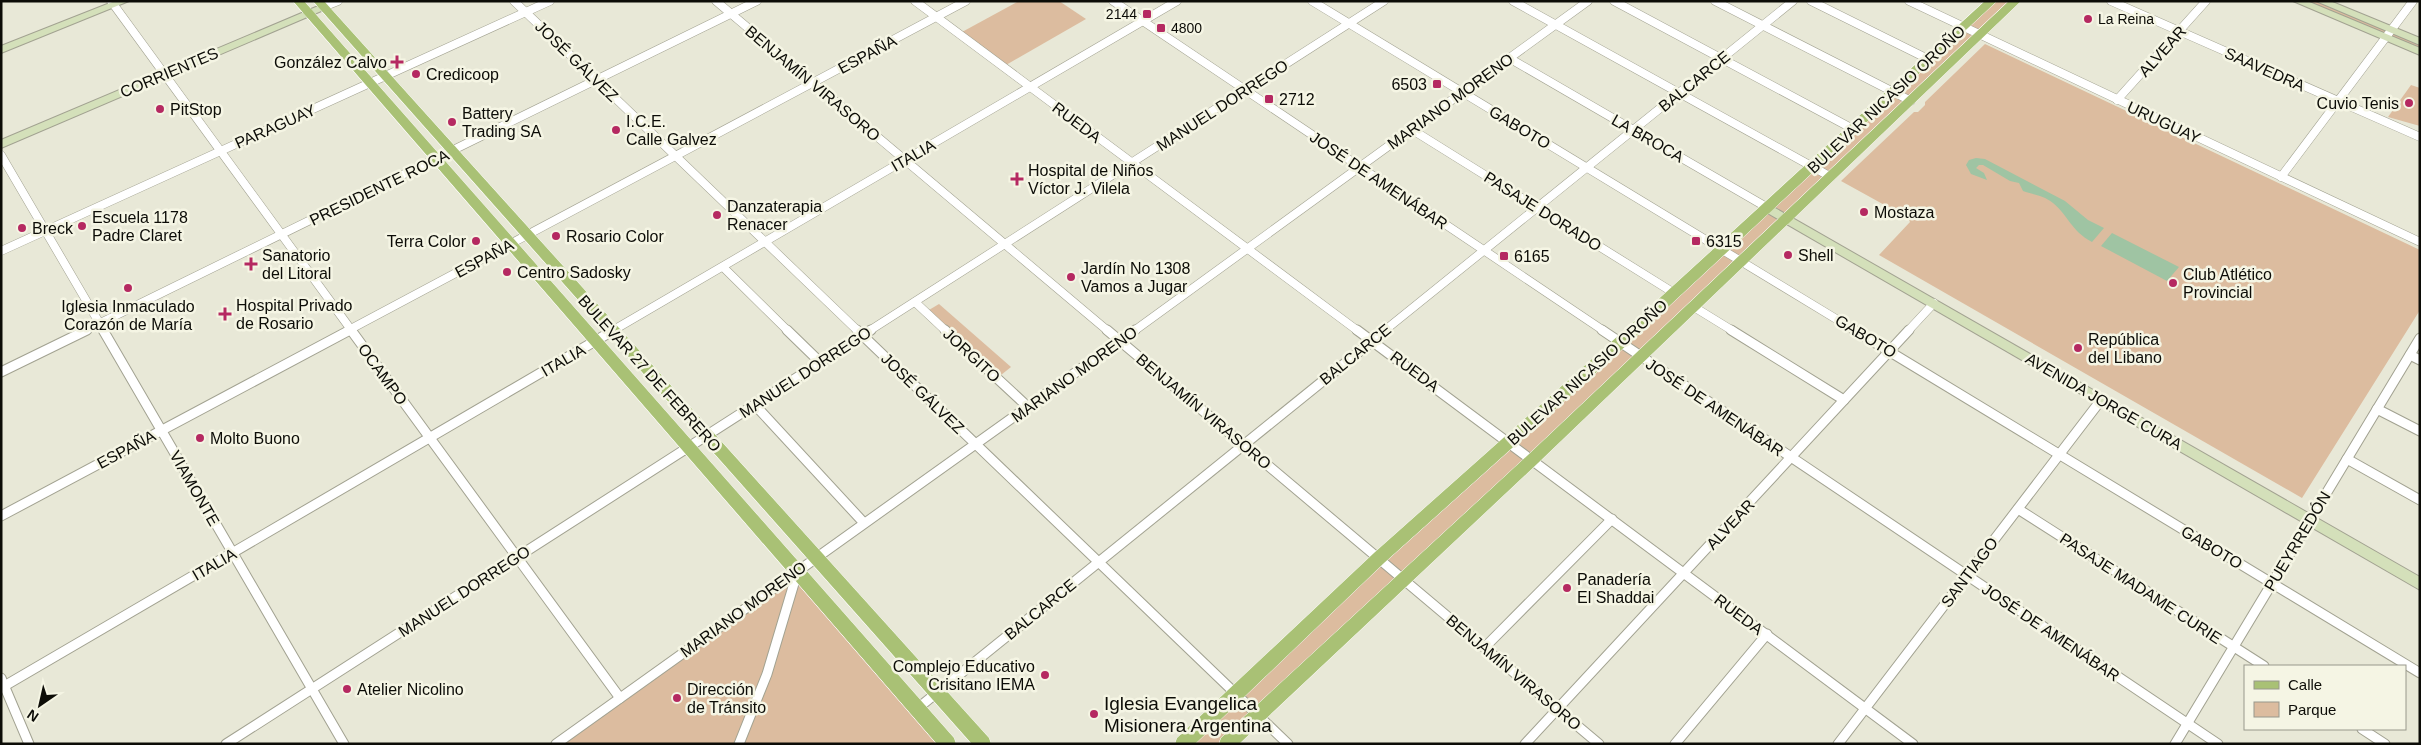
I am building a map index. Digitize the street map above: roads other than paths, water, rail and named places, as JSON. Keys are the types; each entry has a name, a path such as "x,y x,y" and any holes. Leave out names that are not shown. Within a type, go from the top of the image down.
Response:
{"main road":[{"path":"1,50 112,3 124,1"},
{"name":"BULEVAR 27 DE FEBRERO","path":"298,1 798,570 948,744"},
{"name":"BULEVAR NICASIO OROÑO","path":"1183,744 1379,558 1674,294 1992,1"},
{"name":"BULEVAR NICASIO OROÑO","path":"1227,744 1533,459 2016,1"},
{"path":"2298,1 2389,34 2420,42"},
{"path":"2321,1 2389,34 2420,52"},
{"name":"BULEVAR 27 DE FEBRERO","path":"321,4 983,744"},
{"name":"CORRIENTES","path":"1,144 309,14 321,4"},
{"name":"LA BROCA","path":"1768,208 1787,218"},
{"name":"AVENIDA JORGE CURA","path":"1787,218 2420,584"}],"street":[{"name":"CORRIENTES","path":"321,4 338,1"},
{"name":"JOSÉ GÁLVEZ","path":"514,1 1288,744"},
{"name":"PARAGUAY","path":"1,251 550,1"},
{"name":"BENJAMÍN VIRASORO","path":"716,1 1599,744"},
{"name":"PRESIDENTE ROCA","path":"1,372 758,1"},
{"name":"RUEDA","path":"915,1 1509,441 1913,744"},
{"name":"ESPAÑA","path":"1,516 966,1"},
{"name":"JOSÉ DE AMENÁBAR","path":"1113,1 2218,744"},
{"name":"ITALIA","path":"2,684 430,438 1177,1"},
{"name":"GABOTO","path":"1312,1 2420,673"},
{"name":"MANUEL DORREGO","path":"226,744 1384,1"},
{"path":"1513,1 1830,177"},
{"name":"MARIANO MORENO","path":"556,744 864,523 977,445 1588,1"},
{"path":"1614,1 1853,129"},
{"path":"1715,1 1911,101"},
{"name":"BALCARCE","path":"918,708 1793,1"},
{"path":"1811,1 1928,59"},
{"name":"URUGUAY","path":"1909,1 2420,242"},
{"name":"SAAVEDRA","path":"2111,1 2420,137"},
{"name":"ALVEAR","path":"2117,100 2206,1"},
{"path":"2281,177 2413,1"},
{"name":"OCAMPO","path":"112,3 620,698"},
{"name":"LA BROCA","path":"1510,58 1768,208"},
{"name":"PASAJE DORADO","path":"1411,129 1674,294"},
{"name":"VIAMONTE","path":"1,155 344,744"},
{"path":"723,266 821,363"},
{"name":"JORGITO","path":"915,302 1028,407"},
{"name":"ALVEAR","path":"1525,744 1934,303"},
{"path":"1694,307 1844,400"},
{"name":"PUEYRREDÓN","path":"2175,744 2420,338"},
{"path":"2410,355 2420,360"},
{"name":"SANTIAGO","path":"1838,744 2101,400"},
{"path":"755,405 864,523"},
{"path":"2377,409 2420,431"},
{"path":"2347,459 2420,500"},
{"name":"PASAJE MADAME CURIE","path":"2018,509 2262,665"},
{"path":"1485,647 1612,519"},
{"path":"739,744 767,674 798,570"},
{"path":"1675,744 1767,634"},
{"path":"2,684 29,744"},
{"path":"2364,730 2385,744"}],"place":[{"name":"2144","path":"1147,14"},
{"name":"La Reina","path":"2088,19"},
{"name":"4800","path":"1161,28"},
{"name":"González Calvo","path":"397,62"},
{"name":"Credicoop","path":"416,74"},
{"name":"6503","path":"1437,84"},
{"name":"2712","path":"1269,99"},
{"name":"Cuvio Tenis","path":"2409,103"},
{"name":"PitStop","path":"160,109"},
{"name":"Battery Trading SA","path":"452,122"},
{"name":"I.C.E. Calle Galvez","path":"616,130"},
{"name":"Hospital de Niños Víctor J. Vilela","path":"1017,179"},
{"name":"Mostaza","path":"1864,212"},
{"name":"Danzaterapia Renacer","path":"717,215"},
{"name":"Escuela 1178 Padre Claret","path":"82,226"},
{"name":"Breck","path":"22,228"},
{"name":"Rosario Color","path":"556,236"},
{"name":"Terra Color","path":"476,241"},
{"name":"6315","path":"1696,241"},
{"name":"Shell","path":"1788,255"},
{"name":"6165","path":"1504,256"},
{"name":"Sanatorio del Litoral","path":"251,264"},
{"name":"Centro Sadosky","path":"507,272"},
{"name":"Jardín No 1308 Vamos a Jugar","path":"1071,277"},
{"name":"Club Atlético Provincial","path":"2173,283"},
{"name":"Iglesia Inmaculado Corazón de María","path":"128,288"},
{"name":"Hospital Privado de Rosario","path":"225,314"},
{"name":"República del Libano","path":"2078,348"},
{"name":"Molto Buono","path":"200,438"},
{"name":"Panadería El Shaddai","path":"1567,588"},
{"name":"Complejo Educativo Crisitano IEMA","path":"1045,675"},
{"name":"Atelier Nicolino","path":"347,689"},
{"name":"Dirección de Tránsito","path":"677,698"},
{"name":"Iglesia Evangelica Misionera Argentina","path":"1094,714"}]}
